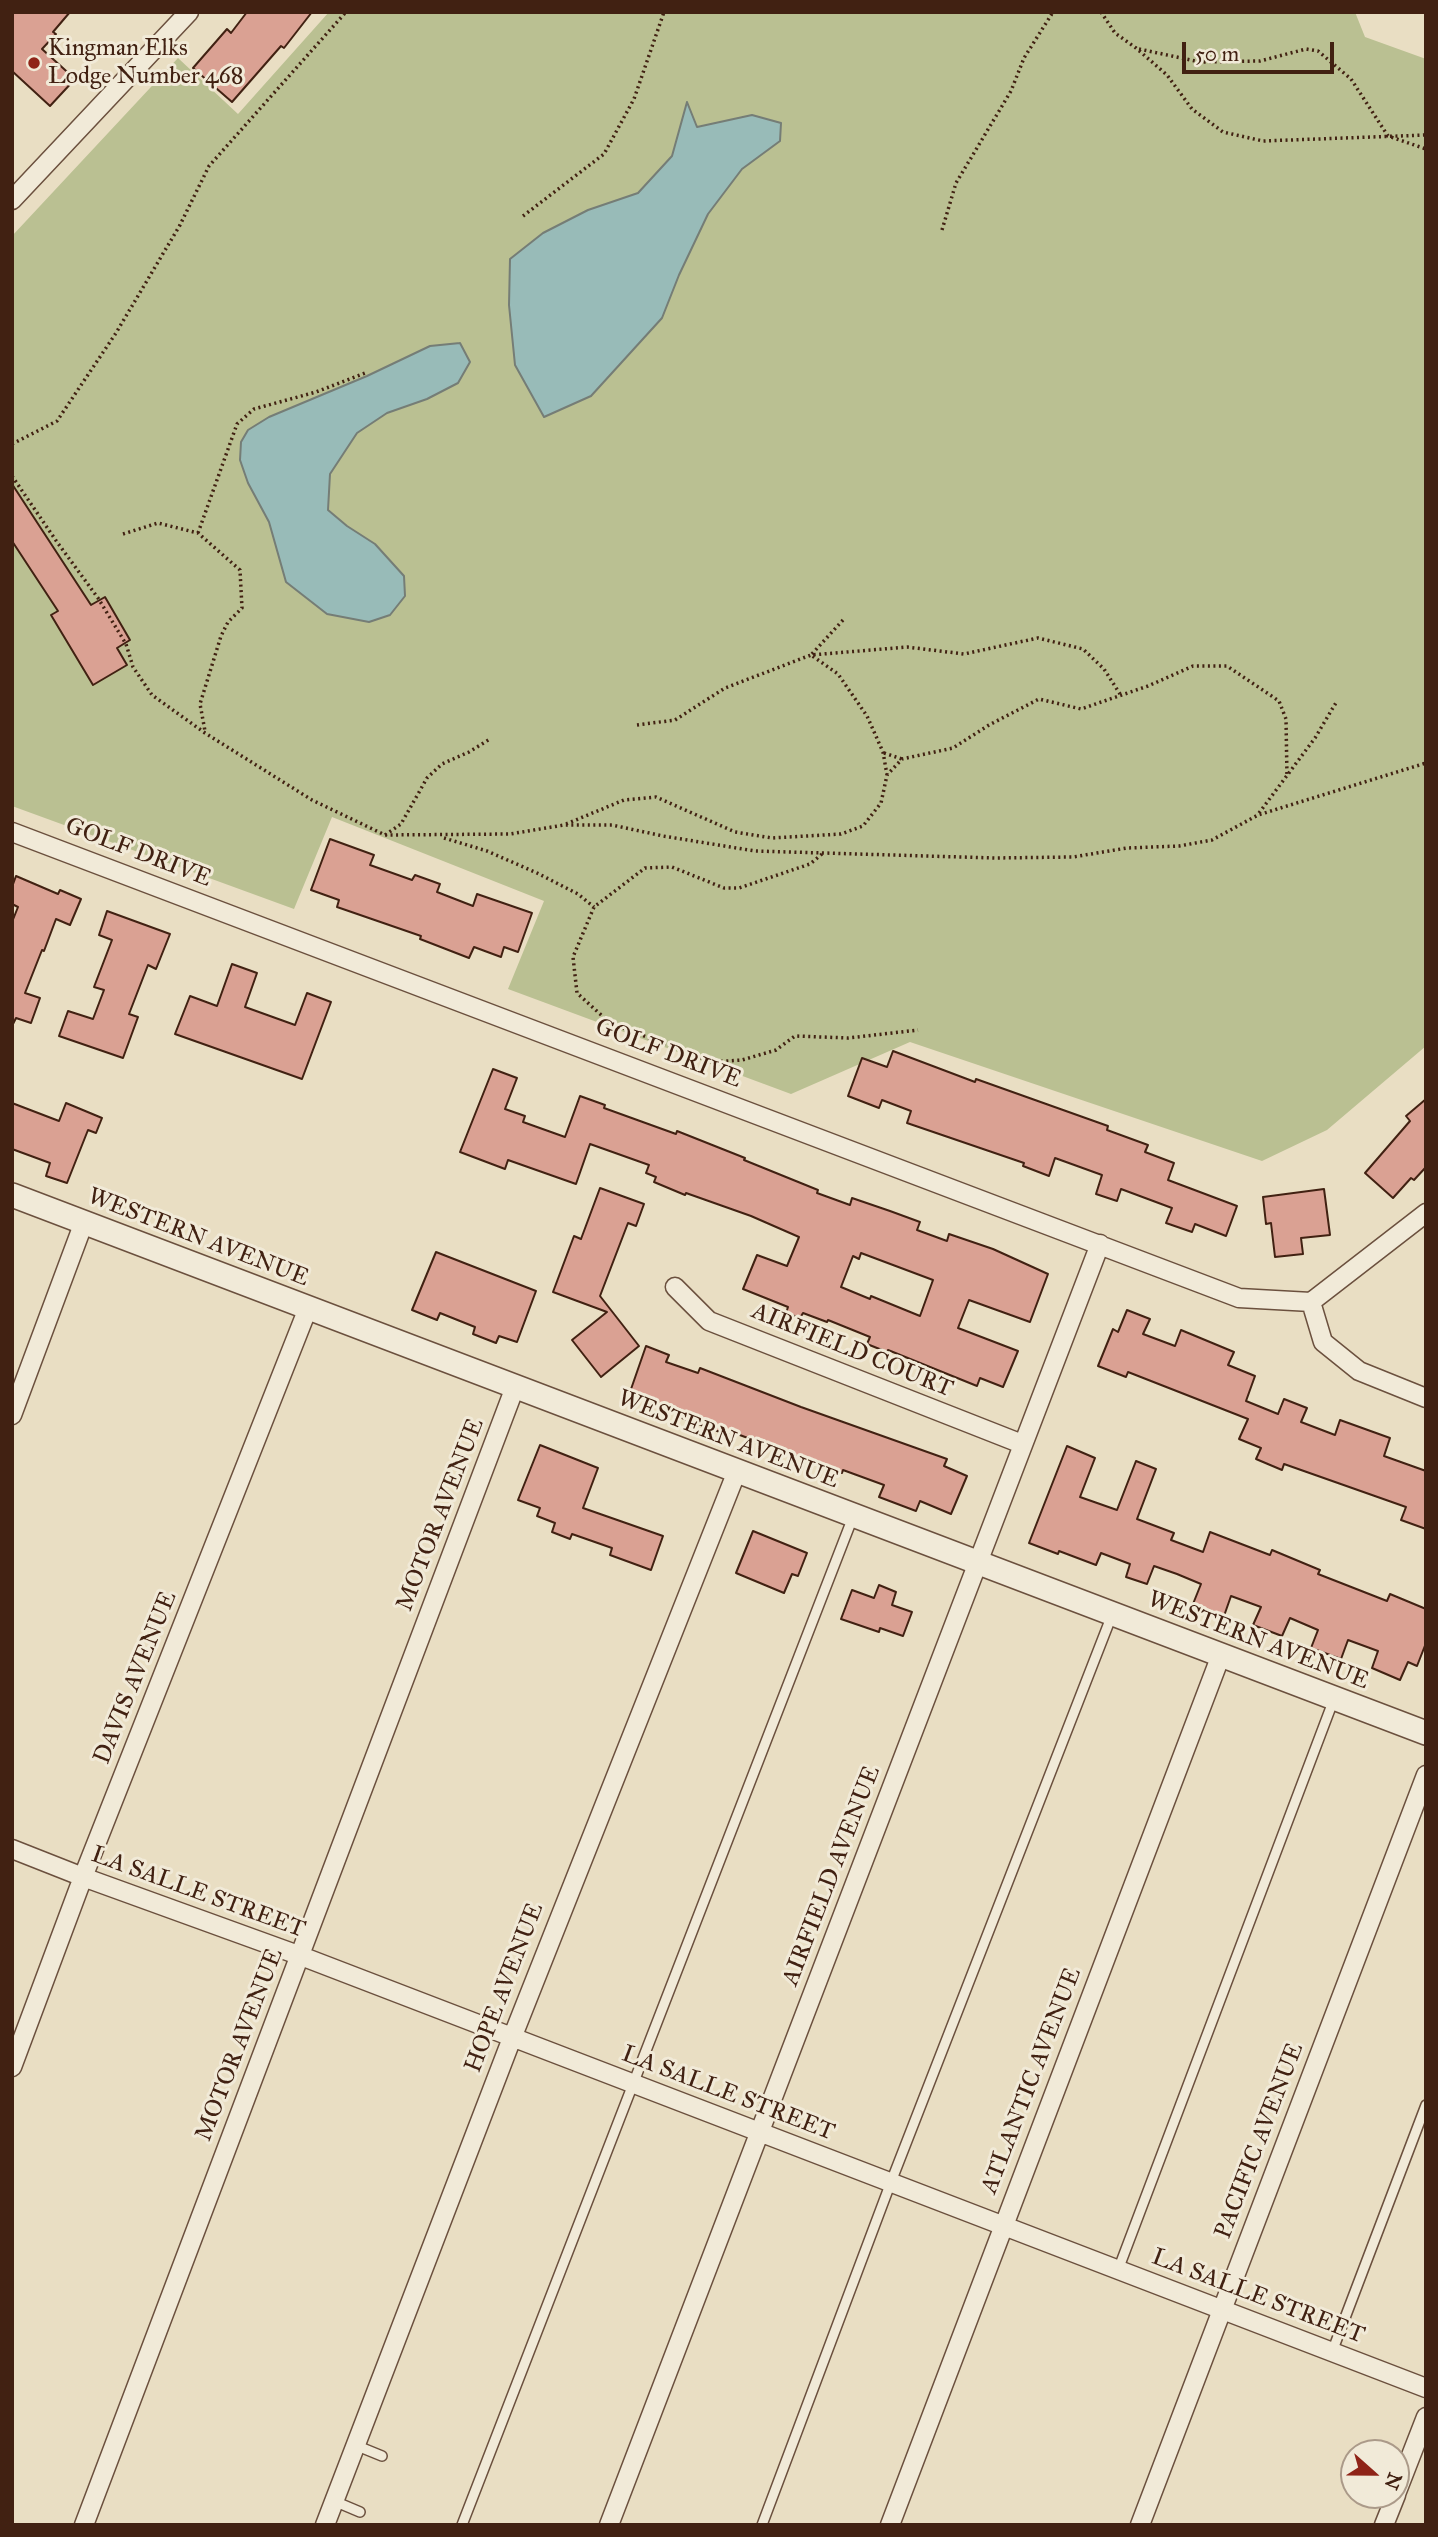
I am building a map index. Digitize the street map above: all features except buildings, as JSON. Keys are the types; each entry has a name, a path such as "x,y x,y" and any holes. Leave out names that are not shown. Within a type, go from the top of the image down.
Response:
{"street":[{"path":"12,200 189,12"},
{"name":"GOLF DRIVE","path":"12,832 1240,1298 1311,1302"},
{"name":"WESTERN AVENUE","path":"12,1195 1426,1733"},
{"path":"1426,1213 1311,1302 1323,1342 1359,1371 1426,1398"},
{"path":"12,1415 84,1223"},
{"name":"AIRFIELD AVENUE","path":"609,2525 1100,1244"},
{"name":"AIRFIELD COURT","path":"675,1287 709,1321 1022,1444"},
{"name":"DAVIS AVENUE","path":"12,2067 83,1877 308,1308"},
{"name":"MOTOR AVENUE","path":"84,2525 515,1387"},
{"name":"HOPE AVENUE","path":"325,2525 512,2038 737,1471"},
{"name":"ATLANTIC AVENUE","path":"890,2525 1222,1656"},
{"name":"PACIFIC AVENUE","path":"1140,2525 1426,1775"},
{"name":"LA SALLE STREET","path":"12,1849 301,1956 1426,2388"},
{"path":"1410,2459 1426,2417"}],"lane":[{"path":"462,2525 853,1516"},
{"path":"762,2525 891,2182 1112,1614"},
{"path":"1118,2270 1334,1699"},
{"path":"1332,2352 1426,2105"},
{"path":"355,2445 382,2456"},
{"path":"334,2501 360,2512"}],"path":[{"path":"12,444 57,421 116,333 180,225 209,166 346,12"},
{"path":"523,216 604,154 634,99 664,12"},
{"path":"942,230 956,183 1011,90 1024,58 1053,12"},
{"path":"1101,12 1115,33 1167,75 1192,109 1223,132 1263,141 1426,135"},
{"path":"1136,48 1200,62 1260,61 1306,49 1318,51 1351,79 1388,136 1426,149"},
{"path":"198,533 237,424 254,409 316,392 365,373"},
{"path":"12,476 99,598 126,645 133,667 152,695 205,733 312,800 385,835 510,834 564,825 612,825 755,851 995,858 1073,857 1127,848 1179,846 1212,840 1258,815 1426,763"},
{"path":"123,534 159,523 198,533 240,570 243,608 228,622 221,636 200,704 205,733"},
{"path":"811,655 843,620"},
{"path":"637,725 675,720 726,688 811,655 907,647 964,654 1038,638 1083,649 1104,669 1120,694"},
{"path":"564,825 624,800 656,797 735,832 772,838 841,834 863,826 881,803 887,775 883,752 867,716 838,674 811,655"},
{"path":"883,752 902,759 953,748 989,725 1039,699 1081,709 1148,686 1193,666 1227,666 1279,701 1286,719 1287,777"},
{"path":"1258,815 1315,738 1337,701"},
{"path":"385,835 401,824 426,778 442,764 469,752 490,738"},
{"path":"887,775 902,759"},
{"path":"401,824 405,835"},
{"path":"437,836 487,851 578,894 594,907"},
{"path":"824,853 810,864 739,888 724,888 673,867 645,868 594,907 573,957 577,993 610,1023 712,1062 742,1060 776,1050 795,1036 848,1038 918,1030"}],"green space":[{"path":"329,12 1355,12 1365,37 1426,59 1426,1046 1327,1130 1262,1161 910,1042 791,1094 508,989 544,901 332,817 294,909 12,806 12,236 178,58 238,114"}],"water":[{"path":"687,102 697,127 752,115 781,123 780,141 742,169 708,214 662,318 591,396 544,417 515,365 509,305 510,259 543,233 588,210 638,193 672,156"},
{"path":"460,343 470,362 458,383 427,399 387,413 357,433 330,474 328,510 375,544 404,576 405,596 390,615 369,622 327,614 286,582 269,522 248,483 240,460 241,442 248,430 269,417 430,346"}],"place":[{"name":"Kingman Elks Lodge Number 468","path":"34,63"}]}
